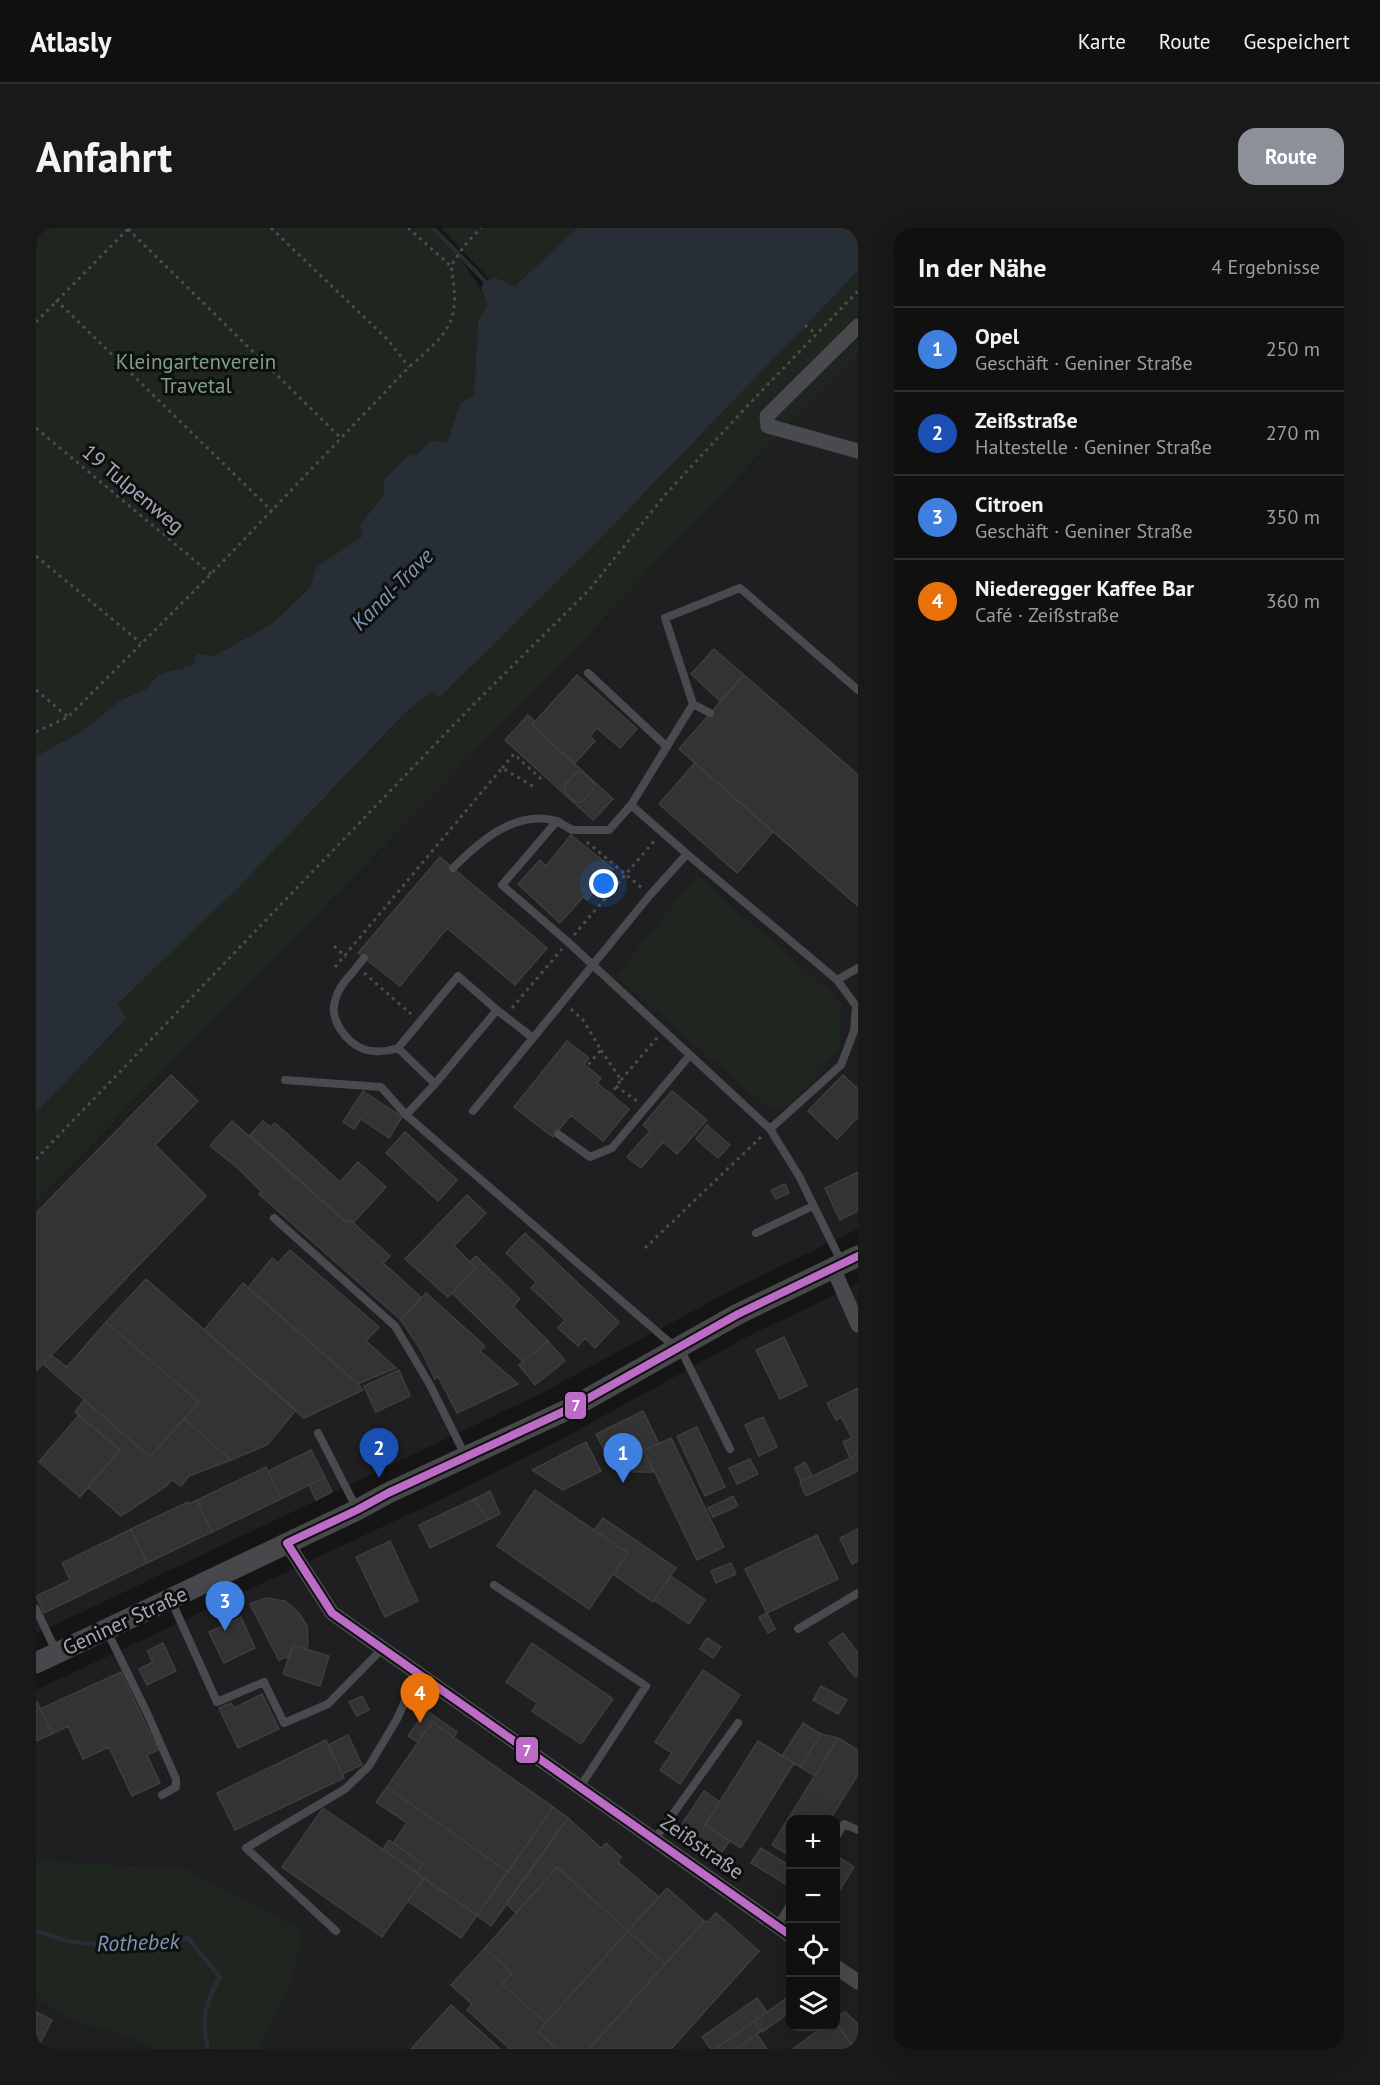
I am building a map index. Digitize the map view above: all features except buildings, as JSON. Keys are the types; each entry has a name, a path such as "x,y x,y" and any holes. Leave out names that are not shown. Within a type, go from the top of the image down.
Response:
{"main road":[{"name":"Geniner Straße","path":"36,1663 357,1510 388,1493 571,1408 738,1314 844,1263"}],"street":[{"path":"858,326 767,416 768,426 858,451"},
{"path":"844,1263 858,1325"},
{"name":"Zeißstraße","path":"287,1543 332,1613 786,1932"},
{"path":"840,1970 858,1982"}],"lane":[{"path":"710,713 693,704 664,618 740,588 858,690"},
{"path":"588,673 667,747"},
{"path":"453,868 476,845 502,828 523,820 544,817 557,821 572,830 609,830 631,805 693,704"},
{"path":"631,805 837,980 856,1006 854,1031 841,1065 770,1129"},
{"path":"557,821 502,885 568,942 770,1129 799,1176 844,1263"},
{"path":"474,1111 650,895 687,854"},
{"path":"364,958 340,986 334,1008 339,1029 360,1048 386,1052 398,1048 459,976 496,1010 533,1038"},
{"path":"837,980 858,968"},
{"path":"406,1115 435,1084 496,1010"},
{"path":"398,1048 435,1084"},
{"path":"558,1134 590,1157 612,1149 690,1055"},
{"path":"285,1080 381,1087 406,1115 678,1348 730,1449"},
{"path":"756,1233 813,1206"},
{"path":"274,1218 395,1326 430,1385 466,1456"},
{"path":"318,1433 357,1510"},
{"path":"494,1586 646,1686 580,1787"},
{"path":"798,1629 858,1593"},
{"path":"170,1599 218,1702 264,1682 284,1723 328,1704 383,1648"},
{"path":"36,1609 57,1653"},
{"path":"106,1629 176,1779 176,1787 162,1795"},
{"path":"336,1931 246,1848 345,1789 369,1766 397,1719 418,1672"},
{"path":"655,1839 738,1723"},
{"path":"840,1830 844,1824 858,1830"},
{"path":"777,1926 786,1911"}],"path":[{"path":"36,322 128,228 342,439"},
{"path":"271,228 388,340 409,367"},
{"path":"408,228 451,266"},
{"path":"36,732 68,717 211,574 409,367 442,338 453,315 455,290 451,266 464,246 481,228"},
{"path":"36,1159 472,706 590,589 665,495 858,291"},
{"path":"56,300 272,511"},
{"path":"805,325 816,334"},
{"name":"19 Tulpenweg","path":"36,428 211,574"},
{"path":"36,556 141,643"},
{"path":"36,690 68,717"},
{"path":"335,967 514,754 543,781"},
{"path":"502,768 536,788"},
{"path":"572,830 650,895"},
{"path":"505,1016 662,832"},
{"path":"334,946 353,963"},
{"path":"361,971 420,1022"},
{"path":"562,1002 583,1020 621,1080"},
{"path":"611,1094 663,1032"},
{"path":"587,1066 601,1050"},
{"path":"616,1086 645,1109"},
{"path":"645,1248 770,1129"}],"shaded area":[{"path":"858,355 858,1229 732,1290 540,1394 36,1634 36,1202 515,712 775,438"},
{"path":"858,1284 858,2049 259,2049 290,1987 186,1869 36,1860 36,1690 452,1494 562,1439 748,1336"},
{"path":"36,1997 74,2023 114,2031 154,2049 36,2049"}],"green space":[{"name":"Kleingartenverein Travetal","path":"36,228 430,228 470,272 487,304 478,320 474,395 460,403 447,443 430,440 360,524 364,536 316,567 310,587 273,623 214,656 198,653 193,665 159,674 146,689 121,700 82,731 36,756"},
{"path":"441,228 577,228 515,286 494,277 489,279"},
{"path":"858,271 858,355 775,438 515,712 36,1202 36,1113 127,1018 118,1004 241,885 407,711 432,692 439,697"},
{"path":"697,876 830,991 841,1005 839,1049 809,1086 783,1108 765,1105 615,976"},
{"path":"36,1860 186,1869 303,1931 290,1987 259,2049 154,2049 114,2031 74,2023 36,1997"}],"water":[{"name":"Kanal-Trave","path":"577,228 858,228 858,271 599,540 439,698 432,692 407,711 241,885 118,1004 127,1018 36,1113 36,756 82,731 121,700 146,689 159,674 193,665 197,653 214,656 273,623 310,587 316,567 363,536 360,524 384,495 384,479 408,456 418,454 430,440 447,443 460,403 474,395 478,320 487,304 481,287 485,281 494,277 515,286"}],"waterway":[{"path":"433,228 485,281"},
{"name":"Rothebek","path":"36,1931 67,1941 101,1945 188,1938 220,1977 206,2012 205,2029 208,2049"}],"transit line":[{"name":"7","path":"287,1543 571,1408 738,1314 858,1256"},
{"name":"7","path":"287,1543 332,1613 786,1932"}],"place":[{"name":"Zeißstraße","path":"379,1478"},
{"name":"Opel","path":"623,1483"},
{"name":"Citroen","path":"225,1631"},
{"name":"Niederegger Kaffee Bar","path":"420,1723"}]}
